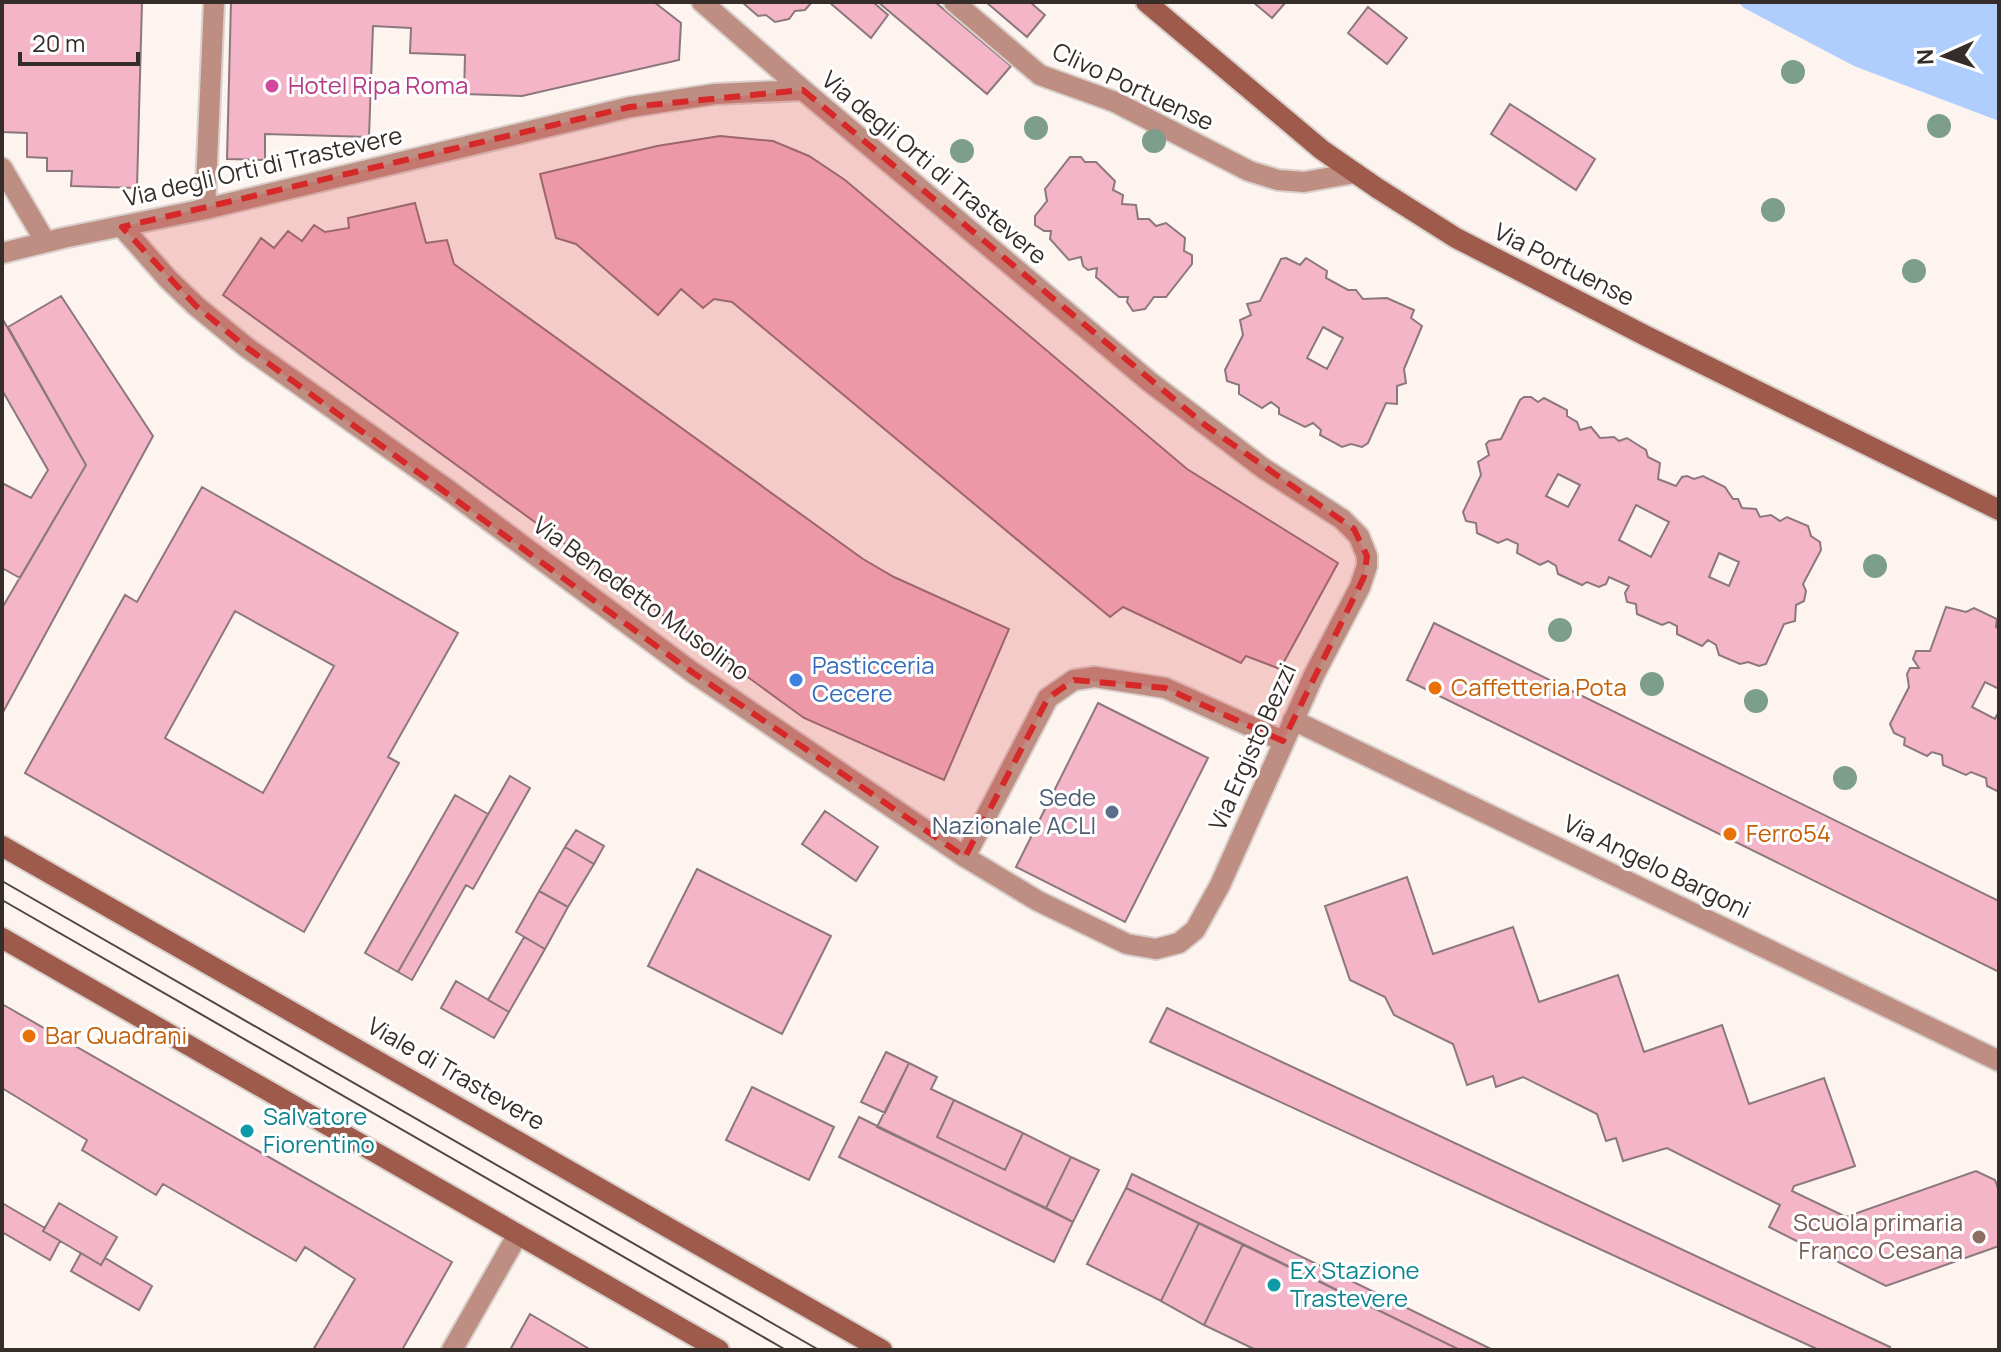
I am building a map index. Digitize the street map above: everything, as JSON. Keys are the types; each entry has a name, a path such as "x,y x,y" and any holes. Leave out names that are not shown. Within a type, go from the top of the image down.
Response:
{"main road":[{"name":"Via Portuense","path":"1146,2 1289,124 1355,173 1480,251 1999,510"},
{"name":"Viale di Trastevere","path":"2,846 882,1350"},
{"path":"2,938 719,1350"}],"street":[{"path":"205,209 214,2"},
{"path":"702,2 803,90"},
{"name":"Clivo Portuense","path":"954,2 1040,75 1115,102 1249,171 1278,180 1304,182 1355,173"},
{"name":"Via degli Orti di Trastevere","path":"2,253 45,241 205,209 630,107 715,94 803,90 1205,425 1351,526 1367,556"},
{"path":"2,168 45,241"},
{"name":"Via Benedetto Musolino","path":"122,227 196,306 246,347 448,490 692,672 965,857 1038,901 1127,944 1145,949 1169,947"},
{"name":"Via Ergisto Bezzi","path":"1169,947 1188,937 1220,885 1283,741 1360,587 1367,556"},
{"path":"965,857 1048,698 1074,680 1095,677 1165,688 1283,741"},
{"name":"Via Angelo Bargoni","path":"1293,720 1999,1061"},
{"path":"452,1350 517,1236"}],"highlighted area":[{"path":"803,90 1205,425 1354,529 1367,556 1364,577 1283,741 1165,688 1074,680 1048,698 965,857 692,672 246,347 196,306 122,227 630,107"}],"water":[{"path":"1738,2 1999,2 1999,121 1854,66"}],"building":[{"path":"2,2 142,2 137,188 71,186 72,171 47,171 47,158 27,157 27,133 2,132"},
{"path":"231,2 654,2 681,23 679,60 522,96 464,94 465,55 410,53 411,28 373,26 369,137 265,134 265,160 227,159"},
{"path":"742,2 812,2 805,10 795,11 789,19 775,22 766,15 758,16"},
{"path":"829,2 873,2 888,15 871,38"},
{"path":"878,2 935,2 1011,66 987,94"},
{"path":"986,2 1030,2 1045,15 1027,37"},
{"path":"1253,2 1286,2 1272,18"},
{"path":"1368,7 1407,38 1387,64 1348,33"},
{"path":"1510,104 1595,159 1576,190 1491,134"},
{"path":"720,136 773,141 809,156 845,180 1187,469 1338,563 1280,669 1246,656 1241,663 1123,607 1110,617 732,302 714,299 703,308 681,289 658,315 576,244 556,238 540,174 657,146"},
{"path":"1070,157 1096,162 1115,181 1113,190 1123,195 1122,204 1136,205 1138,219 1149,219 1156,226 1166,223 1185,238 1184,251 1192,255 1192,264 1166,297 1154,297 1145,309 1133,311 1127,302 1128,297 1119,297 1096,277 1097,268 1088,270 1083,266 1081,257 1069,260 1050,239 1051,231 1044,231 1035,225 1035,216 1047,201 1045,189"},
{"path":"415,203 426,243 447,240 454,264 863,559 894,577 1009,629 944,780 804,718 223,295 261,238 274,248 288,231 302,241 314,225 325,232 349,228 348,218"},
{"path":"1286,258 1300,265 1306,258 1327,271 1326,278 1348,290 1356,290 1363,299 1387,298 1414,310 1411,318 1422,326 1404,369 1406,383 1397,386 1397,404 1386,403 1368,443 1362,447 1351,444 1342,447 1320,435 1321,430 1313,423 1305,427 1279,414 1279,408 1271,402 1262,408 1239,394 1239,385 1227,381 1225,370 1243,335 1240,320 1251,315 1247,304 1260,301 1281,259","holes":["1323,327 1343,338 1327,369 1307,358"]},
{"path":"61,296 153,436 2,714 2,608 86,465 8,327"},
{"path":"2,318 86,465 20,578 2,568 2,483 31,498 48,470 2,390"},
{"path":"1531,397 1538,402 1544,398 1567,410 1567,416 1577,422 1580,430 1591,427 1600,438 1614,437 1619,441 1627,438 1646,450 1648,457 1660,463 1658,479 1676,486 1682,477 1694,479 1703,476 1725,487 1733,499 1738,499 1742,508 1756,509 1760,517 1771,515 1780,521 1787,517 1808,526 1811,536 1820,542 1821,550 1803,584 1806,591 1804,601 1796,605 1795,621 1784,624 1766,664 1740,664 1719,655 1716,645 1708,640 1702,646 1677,634 1677,626 1669,622 1662,625 1637,614 1636,604 1627,602 1625,593 1629,586 1609,577 1606,584 1599,587 1587,582 1582,585 1558,574 1556,566 1548,561 1540,565 1517,553 1518,544 1507,539 1498,543 1477,533 1476,523 1466,521 1463,512 1481,475 1478,462 1489,455 1486,444 1489,441 1501,439 1520,400","holes":["1558,474 1580,485 1568,507 1546,496","1636,505 1669,522 1651,557 1619,540","1719,553 1739,562 1729,586 1709,577"]},
{"path":"202,487 458,633 388,757 399,763 304,932 25,773 125,595 137,602","holes":["235,611 334,666 263,793 165,738"]},
{"path":"1946,607 1966,612 1974,608 1997,619 1999,689 1985,682 1972,707 1995,719 1999,711 1999,792 1987,786 1986,778 1971,772 1966,775 1943,765 1942,755 1932,752 1927,756 1904,745 1905,738 1894,733 1890,724 1909,687 1907,674 1910,668 1919,668 1913,659 1916,651 1930,651"},
{"path":"1434,623 1999,901 1999,972 1407,680"},
{"name":"Sede Nazionale ACLI","path":"1098,703 1208,758 1125,922 1016,867"},
{"path":"510,776 530,788 473,889 466,885 412,980 398,972"},
{"path":"455,795 488,814 398,972 365,953"},
{"path":"825,811 878,847 856,881 802,844"},
{"path":"576,830 604,846 594,864 565,847"},
{"path":"565,847 594,864 568,907 539,891"},
{"path":"697,869 831,936 782,1034 648,966"},
{"path":"1407,877 1433,954 1513,927 1539,1002 1618,975 1644,1052 1722,1025 1749,1104 1824,1078 1855,1166 1794,1186 1792,1191 1846,1217 1976,1171 1995,1180 1999,1191 1999,1246 1886,1286 1769,1227 1780,1205 1667,1148 1623,1161 1616,1138 1606,1141 1597,1114 1523,1077 1496,1087 1493,1076 1467,1085 1453,1044 1394,1015 1385,997 1350,980 1325,906"},
{"path":"539,891 568,907 545,949 516,932"},
{"path":"524,937 545,949 509,1012 488,1000"},
{"path":"456,981 509,1012 494,1038 441,1008"},
{"path":"2,1004 452,1262 402,1350 313,1350 355,1279 305,1247 296,1261 163,1184 156,1195 82,1150 87,1140 2,1088"},
{"path":"1167,1008 1890,1347 1888,1350 1819,1350 1150,1042"},
{"path":"886,1052 909,1063 885,1113 861,1102"},
{"path":"909,1063 937,1077 931,1089 954,1100 937,1137 1005,1170 1023,1133 1071,1157 1046,1208 877,1127"},
{"path":"752,1087 834,1127 809,1180 726,1140"},
{"path":"954,1100 1023,1133 1005,1170 937,1137"},
{"path":"859,1117 1073,1222 1054,1262 839,1157"},
{"path":"1071,1157 1099,1170 1073,1222 1046,1208"},
{"path":"1132,1174 1493,1350 1460,1350 1126,1188"},
{"path":"1126,1188 1199,1223 1161,1301 1087,1264"},
{"path":"2,1203 45,1228 43,1231 60,1241 50,1260 2,1232"},
{"path":"59,1203 117,1237 101,1265 43,1231"},
{"path":"1199,1223 1243,1244 1204,1325 1161,1301"},
{"name":"Ex Stazione Trastevere","path":"1243,1244 1460,1350 1256,1350 1204,1325"},
{"path":"81,1253 101,1265 105,1258 152,1286 139,1310 71,1271"},
{"path":"530,1314 591,1350 510,1350"}],"tram line":[{"path":"2,881 819,1350"},
{"path":"2,900 786,1350"}],"place":[{"name":"Hotel Ripa Roma","path":"272,86"},
{"name":"Pasticceria Cecere","path":"796,680"},
{"name":"Caffetteria Pota","path":"1435,688"},
{"name":"Sede Nazionale ACLI","path":"1112,812"},
{"name":"Ferro54","path":"1730,834"},
{"name":"Bar Quadrani","path":"29,1036"},
{"name":"Salvatore Fiorentino","path":"247,1131"},
{"name":"Scuola primaria Franco Cesana","path":"1979,1237"},
{"name":"Ex Stazione Trastevere","path":"1274,1285"}]}
